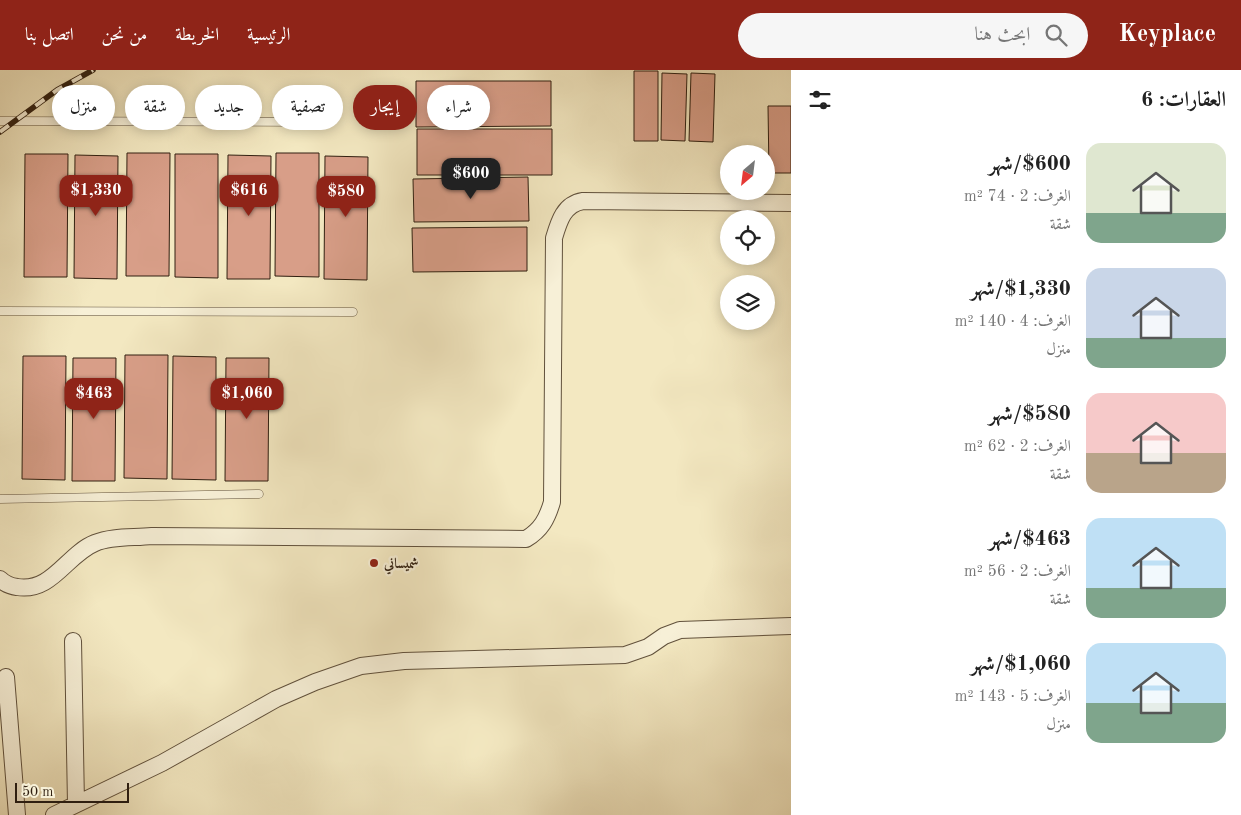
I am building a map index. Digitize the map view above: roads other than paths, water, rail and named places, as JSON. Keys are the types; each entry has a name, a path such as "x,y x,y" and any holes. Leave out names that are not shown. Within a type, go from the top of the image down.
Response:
{"street":[{"path":"0,579 10,586 24,588 37,585 57,574 85,548 107,539 152,536 526,539 541,527 547,518 552,502 554,238 560,219 568,206 583,201 791,203"},
{"path":"54,815 162,763 276,699 315,682 361,666 404,661 625,655 648,647 664,636 680,630 791,626"},
{"path":"73,641 76,804"},
{"path":"6,677 17,815"}],"lane":[{"path":"0,121 272,122"},
{"path":"0,310 353,312"},
{"path":"0,499 259,494"}],"railway":[{"path":"0,132 57,90 93,70"}],"place":[{"name":"شميساني","path":"374,563"}]}
